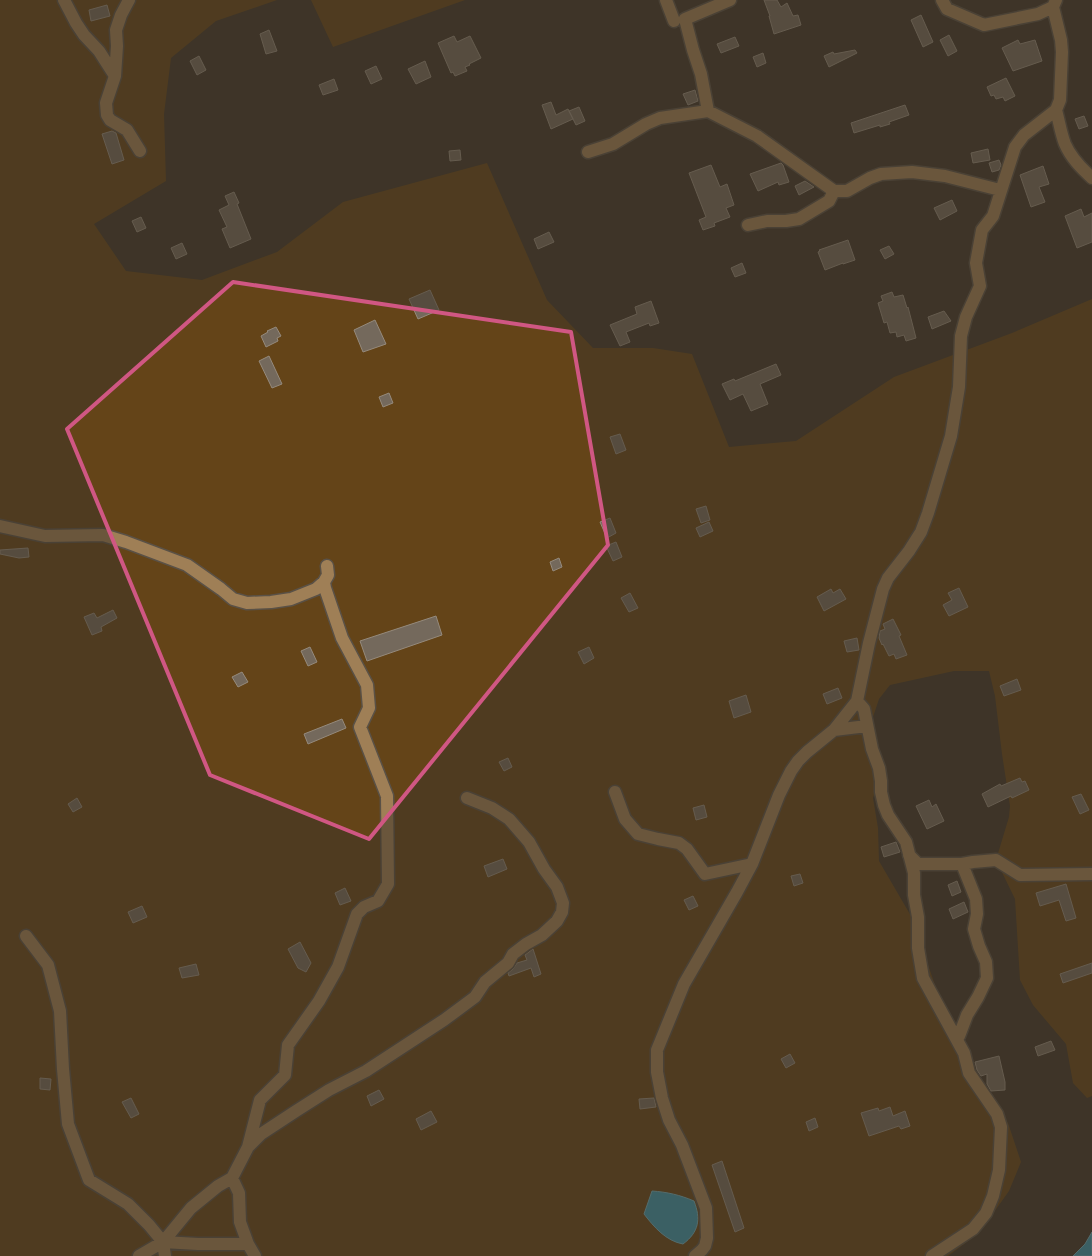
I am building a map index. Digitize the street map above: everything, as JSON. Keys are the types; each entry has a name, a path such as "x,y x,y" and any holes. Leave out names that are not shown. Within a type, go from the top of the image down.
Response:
{"street":[{"path":"64,0 84,35 99,51 115,76"},
{"path":"129,0 116,30 115,76 106,103 107,115 113,122 127,130 140,151"},
{"path":"666,0 674,21"},
{"path":"708,110 701,74 685,19 730,0"},
{"path":"696,1256 705,1246 707,1238 706,1208 682,1145 669,1120 662,1098 657,1072 657,1050 684,984 752,864 779,795 791,771 807,752 834,730 857,700 868,643 883,589 888,578 921,532 951,436 959,386 961,336 966,317 980,286 976,263 982,230 992,216 1015,146 1024,136 1056,110 1060,100 1062,52 1054,3 1038,14 984,25 947,9 942,0"},
{"path":"588,152 613,144 646,124 660,118 708,110 757,136 834,191 847,191 881,174 912,172 945,176 1000,190"},
{"path":"1056,110 1065,144 1081,168 1092,178"},
{"path":"748,225 767,221 798,219 829,201 834,191"},
{"path":"0,526 45,536 103,535 126,542 187,565 222,588 233,599 247,603 292,599 316,589 324,582 328,575 327,566"},
{"path":"139,1256 163,1242 191,1208 218,1186 232,1178 248,1147 260,1100 285,1075 288,1045 319,1001 338,967 357,914 364,907 378,901 388,884 387,796 360,727 369,708 366,685 342,638 324,582"},
{"path":"857,700 864,709 881,781 884,805 888,815 906,842 914,873 914,895 918,917 918,948 923,978 964,1052 969,1073 997,1114 1001,1127 999,1170 993,1196 986,1213 973,1229 932,1256"},
{"path":"834,730 867,726"},
{"path":"615,792 625,819 638,834 679,843 687,849 705,874 752,864"},
{"path":"248,1147 261,1134 296,1111 366,1071 444,1020 475,997 485,982 508,964 514,954 526,944 542,935 557,920 562,912 563,903 557,887 529,842 509,819 492,808 467,798"},
{"path":"909,855 918,864 962,864 996,860 1020,875 1092,874"},
{"path":"960,1036 967,1015 987,978 986,962 974,929 977,914 976,899 962,864"},
{"path":"26,936 48,965 60,1011 68,1124 89,1180 128,1204 163,1242 165,1256"},
{"path":"232,1178 239,1193 240,1222 248,1244 255,1256"},
{"path":"163,1242 248,1244"}],"highlighted area":[{"path":"233,282 571,332 608,545 369,839 210,775 67,429"}],"shaded area":[{"path":"0,0 277,0 216,21 171,58 164,114 166,181 94,224 126,271 202,280 277,252 343,202 487,163 547,300 593,348 653,348 692,354 729,447 796,441 894,377 1012,333 1092,299 1092,1096 1087,1098 1073,1083 1066,1044 1033,1005 1020,980 1015,899 996,860 1009,817 1010,806 995,696 989,671 954,671 890,685 879,699 870,726 876,788 873,798 878,828 879,861 911,916 942,1005 959,1036 988,1099 1008,1123 1021,1162 1009,1191 979,1233 948,1256 0,1256"},
{"path":"311,0 465,0 333,47"}],"water":[{"path":"652,1191 673,1194 694,1201 698,1219 697,1225 692,1235 683,1244 666,1237 644,1214"},
{"path":"1092,1232 1092,1256 1073,1256 1085,1244"}],"building":[{"path":"764,0 777,0 781,7 787,3 793,16 798,15 801,25 774,34"},
{"path":"107,5 110,16 91,21 89,10"},
{"path":"921,15 933,42 923,47 911,20"},
{"path":"269,30 277,51 266,54 260,34"},
{"path":"949,35 957,51 948,56 940,40"},
{"path":"454,36 457,42 470,36 481,58 465,67 467,71 455,76 453,72 451,73 438,43"},
{"path":"735,37 739,46 721,53 717,44"},
{"path":"1018,40 1020,44 1035,40 1042,61 1013,71 1002,48"},
{"path":"855,50 857,53 829,67 824,56 833,52 834,54"},
{"path":"763,53 766,63 757,67 753,57"},
{"path":"199,56 206,70 197,75 190,61"},
{"path":"425,61 431,77 416,84 408,69"},
{"path":"376,66 382,79 371,84 365,71"},
{"path":"1006,78 1015,96 1005,101 1003,97 996,99 994,95 991,96 987,87"},
{"path":"334,79 338,90 323,95 319,85"},
{"path":"695,90 698,101 688,105 683,94"},
{"path":"551,102 556,115 568,109 573,119 551,129 542,105"},
{"path":"905,105 909,115 889,122 890,124 854,133 851,123"},
{"path":"579,107 585,121 576,125 569,111"},
{"path":"1084,116 1088,126 1079,129 1075,119"},
{"path":"112,131 116,133 124,160 112,164 102,134"},
{"path":"988,149 990,160 973,163 971,153"},
{"path":"460,150 461,160 450,161 449,151"},
{"path":"999,160 1001,165 999,170 992,172 989,163"},
{"path":"781,163 789,182 779,185 778,182 758,191 750,174"},
{"path":"711,165 720,187 727,184 734,205 726,208 730,217 714,223 715,226 703,230 699,220 706,217 689,173"},
{"path":"1043,166 1049,184 1039,187 1045,202 1031,207 1020,175"},
{"path":"805,181 814,187 799,195 795,186"},
{"path":"234,192 251,239 230,248 222,229 227,227 219,210 229,205 225,196"},
{"path":"952,200 957,211 940,220 934,208"},
{"path":"1081,209 1084,217 1092,213 1092,242 1077,248 1065,216"},
{"path":"141,217 146,228 137,232 132,221"},
{"path":"549,232 554,242 538,249 534,239"},
{"path":"848,240 855,260 825,270 818,252 819,250"},
{"path":"182,243 187,254 176,259 171,248"},
{"path":"889,246 894,254 885,259 880,250"},
{"path":"742,263 746,273 735,277 731,268"},
{"path":"430,290 439,310 418,319 409,299"},
{"path":"892,292 894,297 903,295 916,338 906,341 904,335 897,337 896,332 890,333 887,322 884,323 878,303 883,301 881,296"},
{"path":"651,301 659,323 650,326 649,323 626,332 630,342 620,346 610,325 637,314 635,307"},
{"path":"944,311 951,321 932,329 928,317"},
{"path":"375,320 386,344 363,352 354,330"},
{"path":"276,327 281,336 277,338 278,341 266,347 261,336"},
{"path":"269,356 282,384 272,388 259,361"},
{"path":"776,364 781,375 760,384 768,404 751,411 743,394 730,400 722,384 734,379 735,381"},
{"path":"389,393 393,403 383,407 379,397"},
{"path":"620,434 626,450 616,454 610,437"},
{"path":"706,506 710,520 701,523 696,509"},
{"path":"610,518 616,533 607,538 600,522"},
{"path":"709,522 713,531 700,537 696,528"},
{"path":"616,542 622,557 613,561 606,546"},
{"path":"28,548 29,557 19,558 0,554 0,550"},
{"path":"559,558 562,567 553,571 550,562"},
{"path":"959,588 968,607 949,616 943,605 952,600 948,593"},
{"path":"831,589 833,593 840,589 846,599 824,611 817,597"},
{"path":"630,593 638,608 629,612 621,598"},
{"path":"113,610 117,618 101,627 102,631 92,635 84,617 94,613 97,618"},
{"path":"436,616 442,635 367,661 360,641"},
{"path":"893,619 901,635 899,636 907,655 896,659 894,654 889,656 879,638 880,631 885,629 883,624"},
{"path":"857,638 859,650 847,652 844,641"},
{"path":"310,647 317,662 308,666 301,651"},
{"path":"589,647 594,658 584,664 578,652"},
{"path":"242,672 248,682 238,687 232,677"},
{"path":"1017,679 1021,690 1004,696 1000,686"},
{"path":"838,688 842,698 827,704 823,694"},
{"path":"746,695 751,712 734,718 729,701"},
{"path":"342,719 346,728 308,744 304,734"},
{"path":"508,758 512,767 504,771 499,762"},
{"path":"1020,778 1022,782 1025,781 1029,790 988,807 982,794 1000,784 1001,786"},
{"path":"1081,794 1089,810 1080,814 1072,797"},
{"path":"77,798 82,807 73,812 68,804"},
{"path":"929,800 932,807 936,804 944,821 927,829 916,806"},
{"path":"704,805 707,817 696,820 693,808"},
{"path":"896,842 900,852 884,857 881,847"},
{"path":"503,859 507,869 488,877 484,866"},
{"path":"800,874 803,883 794,886 791,876"},
{"path":"957,881 961,892 952,896 948,885"},
{"path":"1066,884 1076,918 1066,921 1059,900 1040,906 1036,893"},
{"path":"345,888 351,901 340,905 335,893"},
{"path":"693,896 698,906 689,910 684,900"},
{"path":"964,902 968,912 953,919 949,909"},
{"path":"142,906 147,917 133,923 128,912"},
{"path":"300,942 311,963 306,972 298,968 288,949"},
{"path":"533,949 541,974 534,977 531,968 509,976 508,973 517,963 527,960 525,955"},
{"path":"1092,963 1092,973 1063,983 1060,974"},
{"path":"196,964 199,975 182,978 179,968"},
{"path":"1051,1041 1055,1050 1038,1056 1035,1047"},
{"path":"790,1054 795,1063 786,1068 781,1059"},
{"path":"999,1056 1005,1090 991,1091 987,1084 987,1074 981,1076 975,1062"},
{"path":"40,1078 51,1079 50,1090 40,1089"},
{"path":"379,1090 384,1099 371,1106 367,1096"},
{"path":"131,1098 139,1114 131,1118 122,1102"},
{"path":"654,1098 656,1107 640,1109 639,1099"},
{"path":"890,1107 893,1116 905,1111 910,1126 901,1129 899,1126 869,1136 861,1113 878,1108 879,1111"},
{"path":"431,1111 437,1122 421,1130 416,1119"},
{"path":"815,1118 818,1127 809,1131 806,1122"},
{"path":"722,1161 744,1228 735,1232 712,1165"}]}
